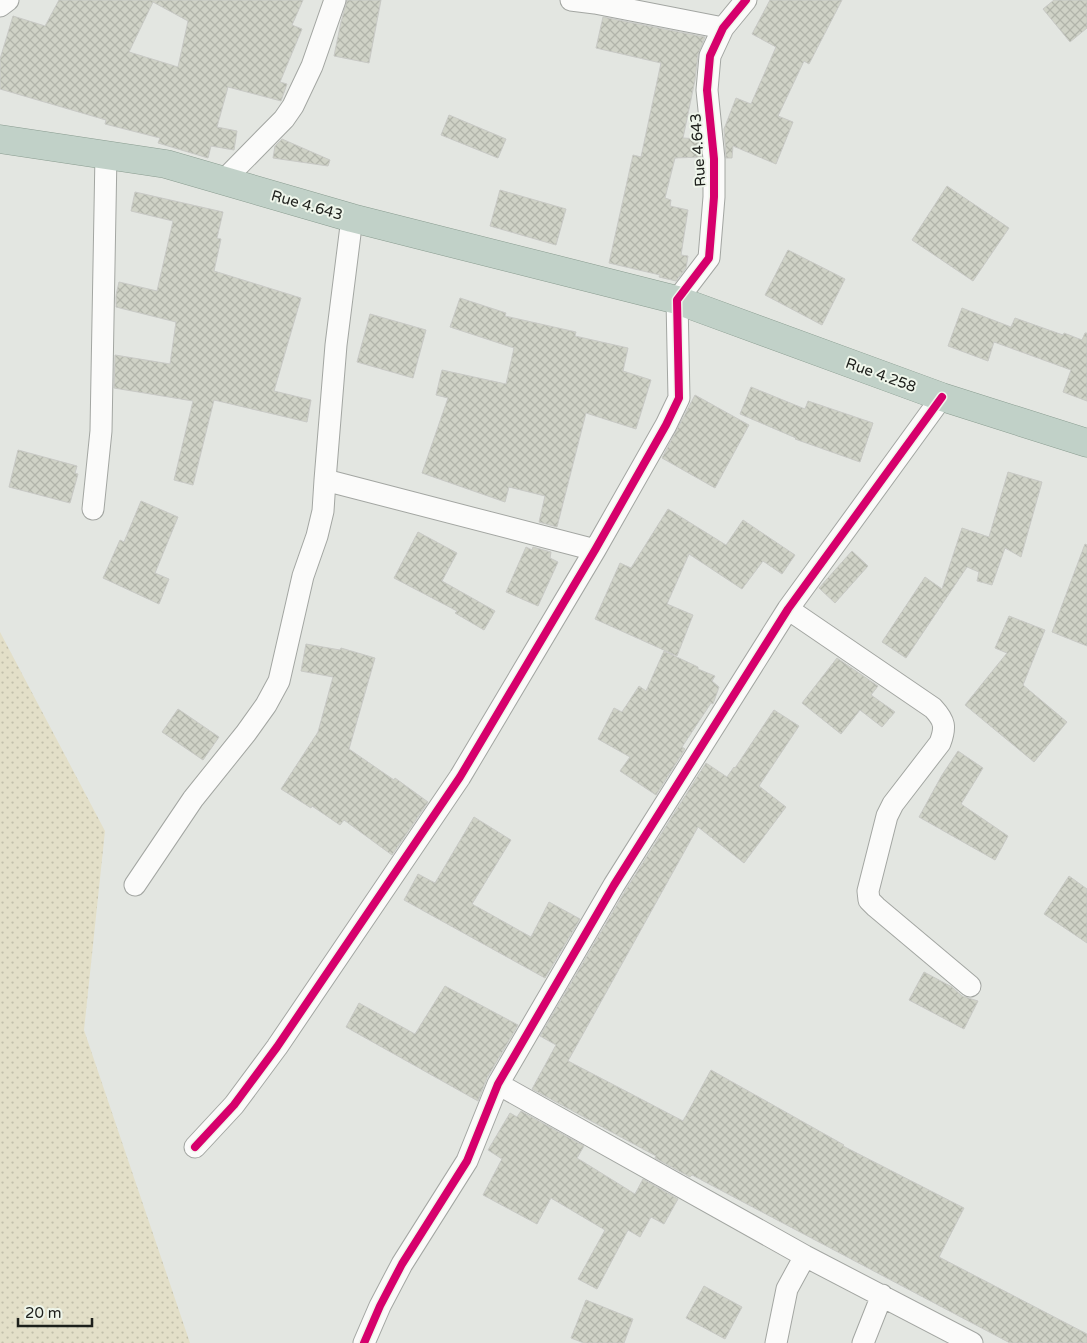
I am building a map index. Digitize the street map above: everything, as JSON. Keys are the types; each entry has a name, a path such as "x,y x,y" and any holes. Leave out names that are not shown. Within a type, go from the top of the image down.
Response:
{"highway":[{"name":"Rue 4.643","path":"0,139 166,164 352,218 677,300"},
{"name":"Rue 4.258","path":"677,300 942,397 1087,443"}],"street":[{"path":"0,6 8,0"},
{"path":"223,181 284,119 293,106 312,66 335,0"},
{"path":"571,0 723,28"},
{"name":"Rue 4.643","path":"677,300 709,258 714,197 714,159 707,90 710,56 723,28 746,0"},
{"path":"93,509 101,431 106,154"},
{"path":"135,885 193,798 246,733 279,681 303,576 317,536 323,511 336,345 352,218"},
{"path":"196,1147 234,1105 276,1047 460,777 595,550 666,425 679,398 677,300"},
{"path":"364,1343 380,1306 402,1264 467,1161 498,1084 614,885 788,609 942,397"},
{"path":"325,480 595,550"},
{"path":"788,609 933,708 942,718 944,732 940,743 893,804 888,816 868,892 869,900 876,908 970,986"},
{"path":"498,1084 805,1256 972,1343"},
{"path":"776,1343 787,1289 805,1256"},
{"path":"863,1343 882,1295"}],"shaded area":[{"path":"0,632 105,831 84,1030 190,1343 0,1343"}],"building":[{"path":"59,0 303,0 292,25 302,29 280,82 287,84 281,101 228,87 217,127 237,131 234,150 211,146 208,158 158,143 160,138 105,124 106,120 0,89 0,59 13,16 45,26","holes":["153,2 188,21 178,67 129,52"]},
{"path":"347,0 381,0 369,63 334,56"},
{"path":"770,0 842,0 809,64 804,61 778,116 793,122 776,164 733,146 732,158 726,158 724,129 736,98 751,104 776,47 752,34"},
{"path":"1054,0 1087,0 1087,28 1070,42 1043,9"},
{"path":"603,17 705,37 698,55 683,138 699,139 701,157 675,158 665,198 671,200 670,206 688,210 681,255 688,256 686,268 676,281 659,277 660,275 609,263 633,155 641,157 661,63 596,48"},
{"path":"449,115 506,139 498,158 441,135"},
{"path":"282,139 330,160 328,166 273,158 275,146"},
{"path":"947,186 1009,228 973,281 912,240"},
{"path":"500,190 566,209 556,245 490,226"},
{"path":"135,192 223,212 217,238 221,239 214,271 301,298 274,391 311,400 307,422 214,400 193,485 174,480 193,401 114,388 115,355 170,364 176,322 116,307 119,282 157,291 173,221 131,211"},
{"path":"788,250 845,279 822,325 765,295"},
{"path":"460,298 506,313 505,316 576,332 575,336 628,348 623,371 651,380 636,429 586,413 557,527 539,522 545,496 509,487 505,502 422,473 448,398 436,395 442,370 506,384 514,348 450,327"},
{"path":"962,308 1011,327 1015,318 1082,340 1085,333 1087,333 1087,401 1063,392 1071,370 994,342 988,361 948,346"},
{"path":"370,314 426,330 413,378 357,362"},
{"path":"751,387 805,409 808,401 873,423 860,462 795,439 740,414"},
{"path":"695,395 749,425 715,488 662,458"},
{"path":"18,450 77,466 75,473 78,474 70,503 9,487"},
{"path":"1008,472 1042,482 1021,557 1005,548 992,585 977,581 979,572 967,567 906,658 882,642 925,577 942,589 962,528 989,537"},
{"path":"141,501 178,517 155,573 169,579 159,604 103,578 120,540 124,542"},
{"path":"668,509 726,545 743,520 795,555 782,574 763,561 742,589 689,554 667,604 693,615 677,656 595,619 620,563 631,568"},
{"path":"418,532 457,553 442,581 495,611 484,630 455,613 457,611 394,578"},
{"path":"1085,544 1087,545 1087,646 1052,632"},
{"path":"526,547 532,550 533,547 551,552 550,558 558,562 538,606 506,592"},
{"path":"852,551 868,566 835,603 819,588"},
{"path":"1009,616 1045,630 1023,685 1067,722 1034,762 965,705 1007,653 995,648"},
{"path":"306,644 340,650 341,648 375,658 349,749 394,780 395,778 428,802 392,855 344,820 340,825 312,806 311,808 281,789 318,732 333,677 301,671"},
{"path":"664,651 715,676 712,681 719,687 713,704 711,703 682,747 685,749 656,795 620,771 630,757 598,739 614,708 622,712 639,686 646,691"},
{"path":"837,658 878,686 871,695 895,712 882,727 860,710 841,734 802,703"},
{"path":"178,709 219,737 203,760 162,732"},
{"path":"774,710 799,726 759,786 786,807 744,863 698,827 568,1061 683,1121 711,1070 843,1146 964,1208 939,1257 1087,1334 1087,1343 1010,1343 692,1175 690,1177 655,1158 656,1156 532,1089 556,1045 540,1036 625,891 706,763 727,777"},
{"path":"958,751 983,768 961,804 1008,836 995,860 919,817 942,775"},
{"path":"474,817 511,840 472,904 531,937 549,902 580,919 545,978 404,900 418,874 435,883"},
{"path":"1069,876 1087,889 1087,943 1044,914"},
{"path":"924,972 952,987 962,996 978,1001 964,1029 909,1000"},
{"path":"445,986 518,1025 487,1078 478,1101 346,1027 359,1003 415,1034"},
{"path":"521,1111 584,1146 577,1158 635,1194 643,1179 678,1199 664,1224 651,1217 640,1237 628,1230 597,1289 578,1279 605,1230 551,1198 537,1224 483,1195 502,1159 488,1150 510,1113 517,1117"},
{"path":"704,1286 742,1307 725,1339 686,1318"},
{"path":"586,1300 633,1319 624,1343 584,1343 571,1338"}],"cycle path":[{"path":"195,1147 234,1105 277,1047 460,777 595,550 666,425 679,398 677,300 709,258 714,197 714,159 707,90 710,56 723,28 746,0"},
{"path":"364,1343 380,1306 402,1264 467,1161 498,1084 614,885 788,609 942,397"}]}
